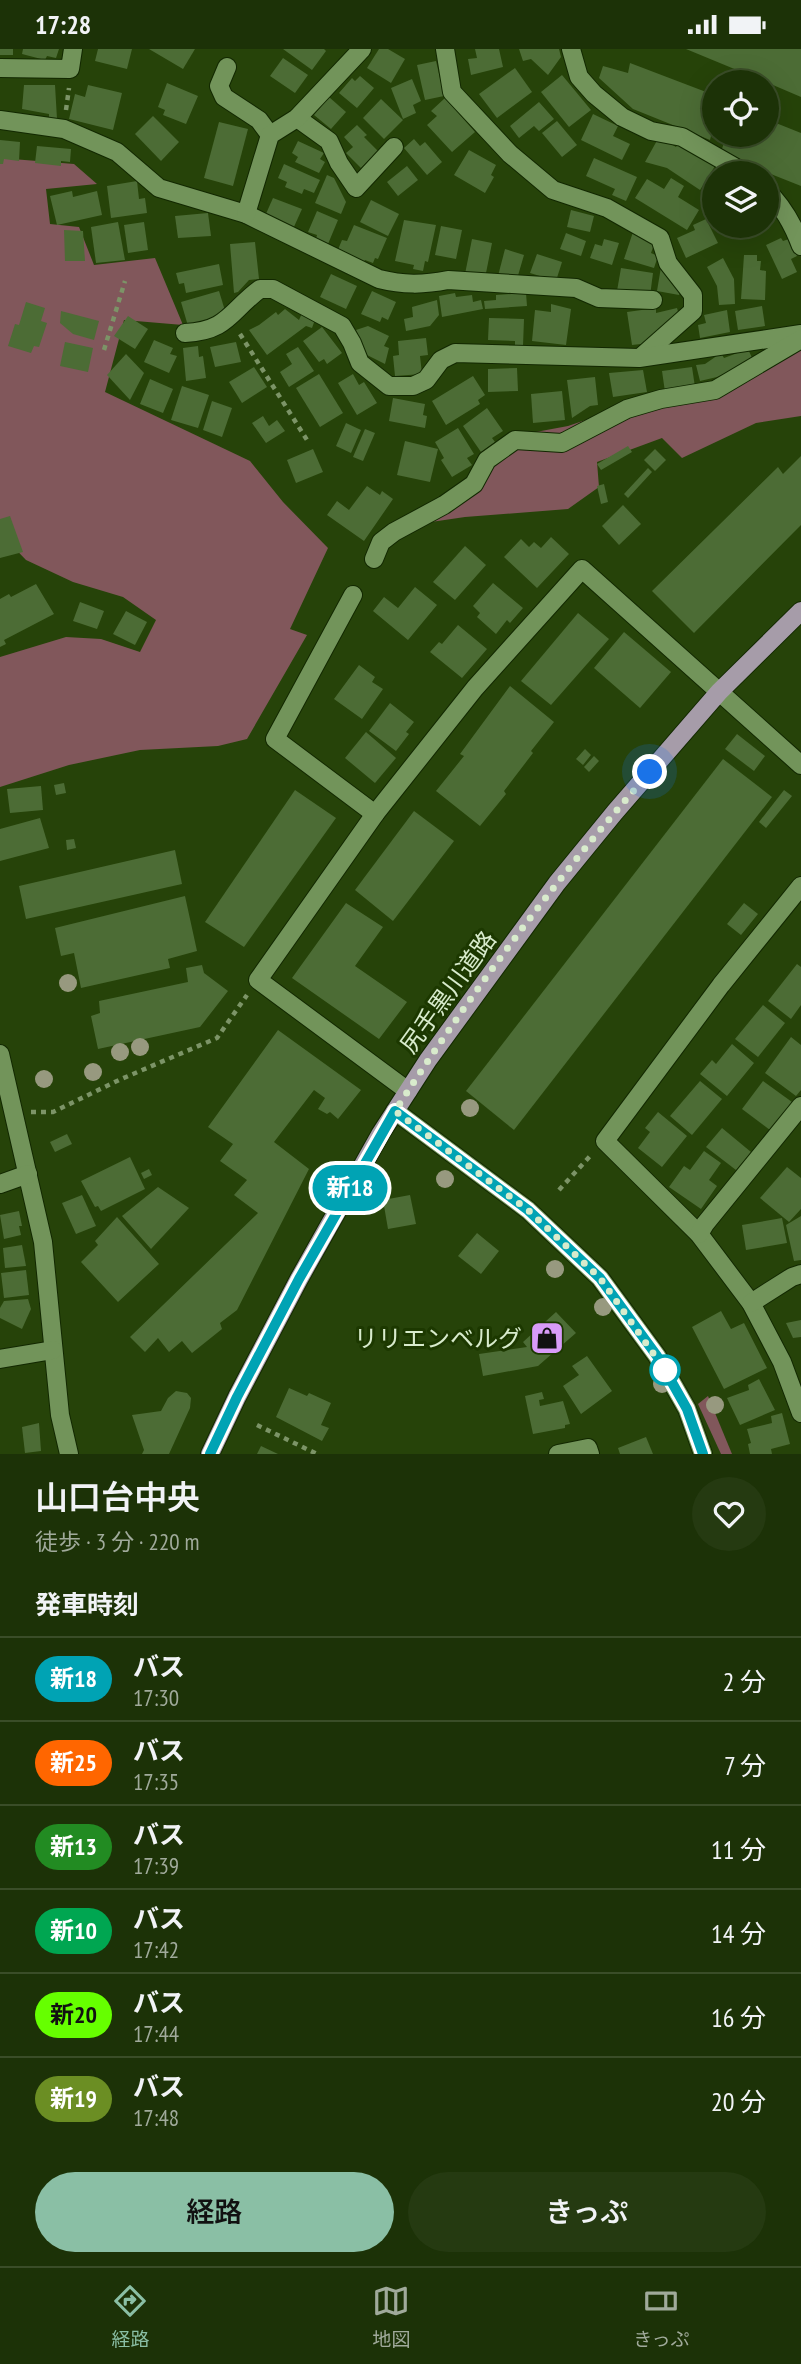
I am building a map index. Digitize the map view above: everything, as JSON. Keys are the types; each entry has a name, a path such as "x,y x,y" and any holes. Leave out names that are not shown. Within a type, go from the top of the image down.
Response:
{"main road":[{"name":"尻手黒川道路","path":"210,1454 299,1279 408,1091 557,883 615,811 719,692 801,611"}],"street":[{"path":"0,68 71,69 74,49"},
{"path":"246,214 270,135 297,118 362,49"},
{"path":"445,49 452,92 510,154 553,191 607,208 660,239 668,263 693,295 693,311 639,358"},
{"path":"571,49 579,77 622,117 651,131 682,137 724,161"},
{"path":"227,67 219,86 224,97 259,120 270,135"},
{"path":"297,118 329,141 339,163 356,188 394,147"},
{"path":"0,120 64,129 117,152 159,188 246,214 379,279 398,284 426,284 448,280 576,288 599,298 653,300"},
{"path":"779,203 794,225 801,246"},
{"path":"185,334 205,333 230,318 260,289 273,289 342,326 360,363 388,386 413,386 426,380 441,360 455,353 639,358 801,337"},
{"path":"374,559 381,542 474,484 487,460 515,440 562,443 627,409 662,399 715,390 801,337"},
{"path":"408,1091 258,980 375,814 475,688 582,569 801,765"},
{"path":"353,595 275,739 375,814"},
{"path":"801,886 721,985 605,1141 699,1234 751,1303 782,1362 801,1413"},
{"path":"0,1053 43,1242 60,1415 69,1454"},
{"path":"699,1234 801,1105"},
{"path":"395,1111 528,1210 600,1278 657,1356 687,1409 703,1454"},
{"path":"0,1184 28,1174"},
{"path":"751,1303 801,1274"},
{"path":"0,1359 53,1350"},
{"path":"558,1454 588,1448 590,1454"}],"path":[{"path":"64,129 71,69"},
{"path":"104,350 125,281"},
{"path":"230,318 307,440"},
{"path":"14,1112 52,1112 217,1038 242,1001"},
{"path":"559,1190 605,1141"},
{"path":"257,1425 317,1454"}],"shaded area":[{"path":"0,158 74,164 97,184 46,189 50,224 79,227 94,265 155,258 183,325 124,320 105,392 250,461 283,502 328,548 290,629 307,635 247,739 218,746 140,750 69,765 0,787 0,657 66,637 101,639 140,652 156,620 123,597 73,582 26,560 0,533"},
{"path":"801,327 801,416 756,423 682,458 662,438 597,462 599,487 568,509 431,522 525,434 568,426 659,395 727,378"},
{"path":"708,1396 732,1454 721,1454 698,1404"}],"building":[{"path":"0,49 13,49 13,55 0,55"},
{"path":"23,49 59,49 56,58 47,56 45,60 22,54"},
{"path":"98,49 132,49 127,69 95,61"},
{"path":"149,49 195,49 183,69"},
{"path":"283,49 324,49 326,51 312,70"},
{"path":"379,49 388,49 405,59 391,83 367,68"},
{"path":"475,49 499,49 503,67 471,75 468,59 477,58"},
{"path":"519,49 559,49 561,57 548,75 531,59 523,61"},
{"path":"686,49 801,49 801,97 779,88 779,70 737,70"},
{"path":"283,58 308,75 295,93 270,76"},
{"path":"436,61 444,96 425,100 417,65"},
{"path":"630,63 702,90 702,137 633,109 599,78 603,66 628,73"},
{"path":"515,68 532,92 497,118 479,94"},
{"path":"562,75 591,110 569,127 541,92"},
{"path":"360,76 374,88 357,108 339,93 352,78 355,81"},
{"path":"412,79 421,101 413,105 416,113 403,119 391,88"},
{"path":"167,83 198,96 186,124 163,115 165,110 158,107"},
{"path":"24,85 55,85 57,119 49,119 49,114 22,109"},
{"path":"88,85 122,93 113,130 69,119 75,94 85,97"},
{"path":"329,97 346,112 331,129 314,115"},
{"path":"445,98 475,132 452,152 427,125 437,116 431,111"},
{"path":"381,99 403,120 384,139 363,118"},
{"path":"539,102 554,119 539,131 534,126 519,138 510,126"},
{"path":"593,114 618,126 613,136 630,144 622,160 581,140"},
{"path":"153,116 179,142 161,161 135,134"},
{"path":"557,121 577,145 562,157 542,133"},
{"path":"219,122 248,129 233,186 204,178"},
{"path":"779,124 801,133 801,186 779,177 779,161 738,161 720,154 723,147 779,147"},
{"path":"357,125 378,151 361,168 346,153 353,147 344,137"},
{"path":"659,137 676,147 679,142 708,161 702,161 700,190 667,168 645,162"},
{"path":"414,139 420,146 425,142 442,162 427,175 404,148"},
{"path":"0,140 20,142 19,161 4,159 3,164 0,164"},
{"path":"298,141 324,153 320,159 325,162 319,173 295,162 298,157 292,153"},
{"path":"37,146 71,149 70,162 61,161 61,166 35,163"},
{"path":"469,150 496,165 491,175 494,177 485,193 454,175"},
{"path":"594,158 637,177 626,201 612,195 615,189 586,176"},
{"path":"284,164 320,180 314,193 304,189 302,194 285,187 287,182 278,178"},
{"path":"407,166 418,180 398,196 387,182"},
{"path":"327,175 334,178 346,202 341,214 315,203"},
{"path":"671,178 684,186 678,197 699,210 687,230 635,198 647,179 664,189"},
{"path":"137,181 139,199 145,198 147,213 111,218 107,186"},
{"path":"72,191 73,197 97,191 102,215 57,225 50,196"},
{"path":"273,198 302,209 293,229 265,216"},
{"path":"371,200 399,214 388,236 360,222"},
{"path":"571,210 594,216 590,232 567,227"},
{"path":"317,211 338,220 328,244 308,232"},
{"path":"208,213 211,236 178,238 175,216"},
{"path":"404,220 436,225 428,262 425,261 423,271 413,269 414,265 395,261"},
{"path":"702,221 702,238 716,238 718,243 686,258 677,238 695,230 693,225"},
{"path":"118,222 125,260 96,263 91,227"},
{"path":"144,222 148,250 128,253 124,225"},
{"path":"354,225 387,238 378,259 375,258 373,263 365,260 363,263 337,252 342,240 347,241"},
{"path":"441,226 462,230 456,259 435,255"},
{"path":"634,229 656,239 651,253 658,256 654,268 624,259"},
{"path":"64,230 83,231 85,261 65,261"},
{"path":"566,233 586,241 581,256 560,249"},
{"path":"781,238 783,241 789,239 797,256 791,259 797,272 782,279 766,245"},
{"path":"472,239 492,243 485,278 465,274"},
{"path":"604,239 619,243 612,265 590,258 595,244 602,246"},
{"path":"255,242 259,279 249,280 234,293 230,244"},
{"path":"505,249 524,255 517,279 498,276"},
{"path":"537,254 562,262 556,281 530,273"},
{"path":"744,255 757,255 757,261 761,261 760,270 766,271 765,300 741,299"},
{"path":"723,258 734,279 735,304 719,305 717,286 707,267"},
{"path":"662,261 683,287 679,295 657,291"},
{"path":"219,264 223,285 186,293 184,283 179,284 176,273"},
{"path":"621,268 653,273 650,296 617,291"},
{"path":"331,274 357,286 346,309 320,297"},
{"path":"219,291 226,314 188,326 181,302"},
{"path":"372,291 396,302 388,320 382,317 380,322 361,314"},
{"path":"455,293 456,297 472,295 473,302 481,300 483,309 442,317 439,296"},
{"path":"526,293 527,306 485,309 484,301 496,300 496,295"},
{"path":"437,300 439,315 430,326 406,331 404,319 413,317 412,307"},
{"path":"26,302 45,308 41,321 47,323 39,347 34,346 31,353 8,346 15,324 19,325"},
{"path":"551,304 571,309 566,345 532,341 535,310 551,312"},
{"path":"762,306 765,326 738,330 735,311"},
{"path":"656,308 656,313 677,308 680,319 650,343 632,345 627,312"},
{"path":"285,309 299,320 303,311 316,317 312,328 306,326 267,355 249,330"},
{"path":"727,310 730,332 700,338 698,325 706,323 704,315"},
{"path":"61,311 99,321 94,340 73,334 60,323"},
{"path":"128,316 148,329 135,349 114,336"},
{"path":"489,318 524,319 523,346 515,346 515,341 488,340"},
{"path":"368,326 389,336 384,346 389,348 385,364 367,355 356,330"},
{"path":"322,327 342,353 327,364 324,359 319,362 303,341"},
{"path":"426,338 428,355 420,356 422,374 395,376 393,356 399,355 398,341"},
{"path":"154,340 173,348 170,354 177,356 169,373 144,362"},
{"path":"65,342 93,348 88,372 60,366"},
{"path":"236,342 241,362 215,367 210,347"},
{"path":"198,346 199,357 203,356 206,378 186,381 183,348"},
{"path":"298,347 314,371 289,387 280,372 292,364 286,354"},
{"path":"748,349 753,360 717,377 700,381 696,365 705,364 721,353 724,358"},
{"path":"126,354 144,373 130,400 107,375"},
{"path":"254,367 267,387 242,403 229,382"},
{"path":"692,367 695,387 665,392 662,371"},
{"path":"517,368 518,391 488,392 488,369"},
{"path":"643,370 647,392 613,397 609,373"},
{"path":"319,374 343,413 320,427 296,388"},
{"path":"353,374 359,385 364,382 377,403 357,415 338,383"},
{"path":"473,376 485,395 478,400 480,404 446,425 432,401"},
{"path":"595,377 598,405 590,406 572,418 567,380"},
{"path":"150,379 173,389 163,413 140,404"},
{"path":"182,386 209,395 198,428 171,420"},
{"path":"562,391 565,420 533,423 531,394"},
{"path":"393,398 425,404 425,428 389,421"},
{"path":"212,401 232,408 222,437 203,430"},
{"path":"487,408 503,431 492,438 495,442 481,452 463,426"},
{"path":"263,416 269,426 277,420 285,431 266,443 252,423"},
{"path":"346,423 361,430 351,453 336,446"},
{"path":"458,428 474,454 467,458 472,465 452,477 441,460 444,458 435,442"},
{"path":"365,429 375,433 363,461 353,457"},
{"path":"405,441 438,449 430,482 397,475"},
{"path":"628,446 632,452 601,470 597,464"},
{"path":"313,449 323,472 296,483 287,460"},
{"path":"655,449 666,460 655,471 644,460"},
{"path":"801,456 801,525 694,633 652,591 778,467 783,474"},
{"path":"648,468 652,472 628,498 624,494"},
{"path":"604,484 608,502 601,504 597,486"},
{"path":"367,486 380,495 382,491 393,499 364,541 327,515 337,501 349,510"},
{"path":"623,505 641,524 619,545 602,526"},
{"path":"10,516 23,552 0,558 0,519"},
{"path":"551,537 569,554 537,588 504,557 521,539 529,547 534,542 541,548"},
{"path":"465,546 486,565 455,600 433,582"},
{"path":"493,583 523,608 510,623 507,620 496,634 477,617 480,613 473,606"},
{"path":"36,584 54,614 4,640 6,644 0,647 0,599 9,594 11,597"},
{"path":"415,587 437,605 408,640 373,611 384,597 398,608"},
{"path":"80,602 104,611 97,629 73,621"},
{"path":"126,611 147,622 135,645 113,634"},
{"path":"578,613 609,639 551,705 521,681"},
{"path":"458,625 487,649 462,678 430,652 439,642 442,644"},
{"path":"624,632 671,672 640,708 594,668"},
{"path":"359,665 375,677 372,682 383,689 362,719 334,699"},
{"path":"510,686 554,722 504,791 506,794 480,826 436,791 464,756 460,754"},
{"path":"390,703 414,722 396,751 369,731"},
{"path":"366,732 396,758 375,783 345,758"},
{"path":"737,734 765,756 754,771 725,749"},
{"path":"585,749 591,755 583,765 576,759"},
{"path":"594,756 599,761 589,772 584,767"},
{"path":"723,759 772,797 514,1130 466,1091"},
{"path":"64,783 66,793 56,795 54,785"},
{"path":"41,786 43,810 10,813 7,789"},
{"path":"295,790 336,818 244,947 205,922"},
{"path":"784,790 792,796 766,828 759,822"},
{"path":"414,811 454,841 393,921 355,890"},
{"path":"40,818 49,848 0,861 0,829"},
{"path":"74,839 76,848 67,850 66,840"},
{"path":"175,850 182,884 26,919 19,886"},
{"path":"185,896 197,951 168,959 170,968 81,988 74,953 61,956 55,928"},
{"path":"346,903 383,927 355,966 407,1002 379,1039 292,978"},
{"path":"744,903 758,914 741,935 727,924"},
{"path":"797,964 801,967 801,1005 791,1019 768,1001"},
{"path":"202,965 204,973 228,991 200,1027 98,1049 91,1016 100,1013 99,1001 188,982 186,968"},
{"path":"763,1005 785,1023 758,1057 735,1039"},
{"path":"278,1030 361,1090 338,1119 330,1112 327,1114 318,1109 325,1098 314,1090 274,1142 309,1169 237,1310 220,1323 222,1329 192,1353 182,1341 169,1352 158,1338 145,1352 130,1337 258,1213 234,1195 247,1180 220,1161 233,1144 208,1127"},
{"path":"791,1037 801,1045 801,1090 796,1096 765,1073"},
{"path":"732,1044 754,1063 727,1096 700,1074 712,1060 716,1064"},
{"path":"700,1081 722,1099 692,1135 670,1116"},
{"path":"763,1081 792,1102 770,1130 742,1109"},
{"path":"658,1112 687,1136 662,1167 638,1148 650,1132 645,1128"},
{"path":"722,1128 751,1152 736,1170 706,1147"},
{"path":"67,1134 72,1144 55,1152 50,1142"},
{"path":"704,1151 721,1163 709,1180 717,1186 701,1209 669,1187 684,1166 690,1170"},
{"path":"130,1157 145,1189 101,1211 98,1206 95,1207 81,1181"},
{"path":"787,1167 801,1178 801,1209 789,1222 760,1198"},
{"path":"149,1169 152,1175 144,1179 141,1173"},
{"path":"158,1187 189,1208 151,1249 122,1216"},
{"path":"82,1195 96,1226 76,1234 62,1203"},
{"path":"410,1195 416,1224 388,1229 383,1200"},
{"path":"19,1211 21,1235 4,1239 0,1215"},
{"path":"801,1216 801,1260 794,1261 786,1225"},
{"path":"117,1217 159,1264 118,1302 81,1262 98,1245 95,1241"},
{"path":"782,1218 787,1243 746,1250 742,1225"},
{"path":"477,1233 499,1251 481,1274 458,1256"},
{"path":"22,1245 26,1266 5,1268 3,1248"},
{"path":"26,1270 29,1295 4,1298 1,1273"},
{"path":"28,1299 31,1309 22,1329 0,1318 0,1308 4,1301"},
{"path":"721,1311 731,1329 744,1323 767,1368 724,1389 692,1327"},
{"path":"556,1312 576,1333 538,1366 483,1376 479,1354 527,1347 523,1342"},
{"path":"801,1320 801,1337 793,1338 786,1323"},
{"path":"587,1356 612,1391 581,1414 563,1386 579,1375 572,1366"},
{"path":"759,1379 775,1410 740,1425 727,1398 749,1390 748,1385"},
{"path":"289,1388 331,1403 321,1425 329,1428 322,1441 276,1417"},
{"path":"176,1391 187,1393 191,1398 190,1408 169,1454 142,1454 144,1450 132,1415 161,1411 168,1398"},
{"path":"542,1392 544,1399 539,1400 540,1406 563,1401 570,1424 565,1425 565,1428 533,1434 525,1396"},
{"path":"782,1413 790,1444 771,1449 772,1454 750,1454 748,1444 751,1443 747,1429 772,1423 771,1416"},
{"path":"39,1423 41,1451 25,1453 22,1427"},
{"path":"646,1437 653,1454 620,1454 618,1448"},
{"path":"261,1446 278,1454 257,1454"}],"bus line":[{"name":"新18","path":"210,1454 299,1279 395,1111 528,1210 600,1278 657,1356 687,1409 703,1454"}],"place":[{"name":"リリエンベルグ","path":"547,1338"}],"route":[{"path":"650,772 557,883 428,1060 395,1111 528,1210 600,1278 665,1370"}]}
